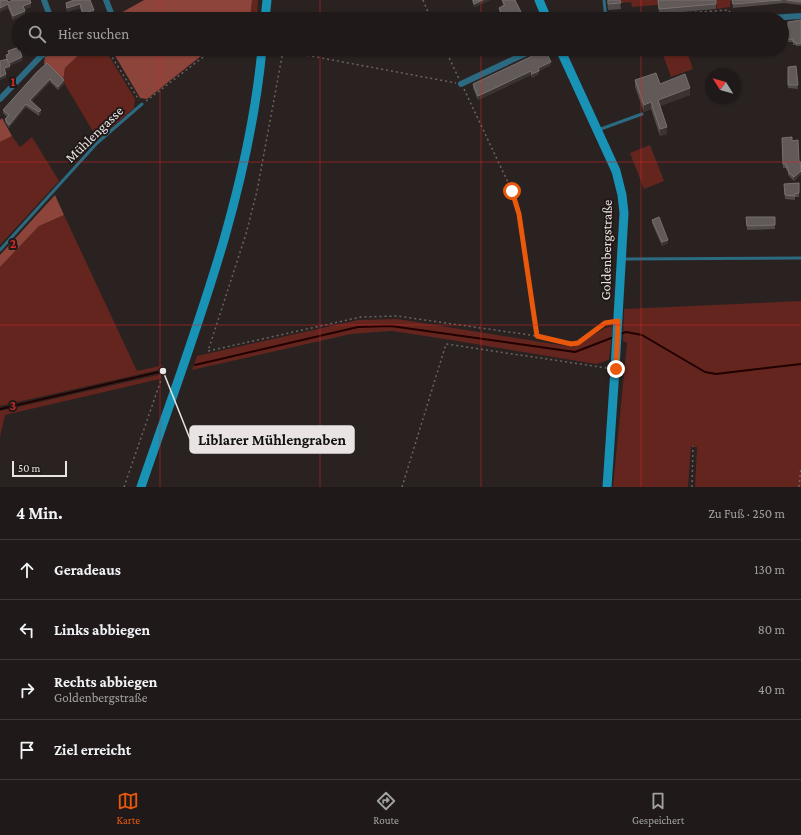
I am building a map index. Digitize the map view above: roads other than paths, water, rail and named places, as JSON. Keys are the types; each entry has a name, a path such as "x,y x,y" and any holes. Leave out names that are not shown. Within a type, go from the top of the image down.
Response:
{"street":[{"path":"44,0 48,12"},
{"path":"106,0 111,12"},
{"path":"266,12 267,0"},
{"path":"538,0 544,12"},
{"path":"789,17 801,16"},
{"path":"0,99 41,56"},
{"path":"142,487 216,267 234,203 250,132 261,56"},
{"path":"462,84 520,56"},
{"name":"Goldenbergstraße","path":"563,56 596,131 616,171 622,195 624,214 616,369 607,487"}],"lane":[{"path":"604,0 605,12"},
{"name":"Mühlengasse","path":"0,250 97,143 142,104"},
{"path":"596,131 642,114"},
{"path":"622,260 801,258"}],"waterway":[{"path":"195,365 358,327 391,326 575,352 614,337"},
{"path":"620,334 626,332 642,335 705,372 716,374 801,364"},
{"path":"0,409 163,371"}],"place":[{"name":"Liblarer Mühlengraben","path":"163,371"}]}
